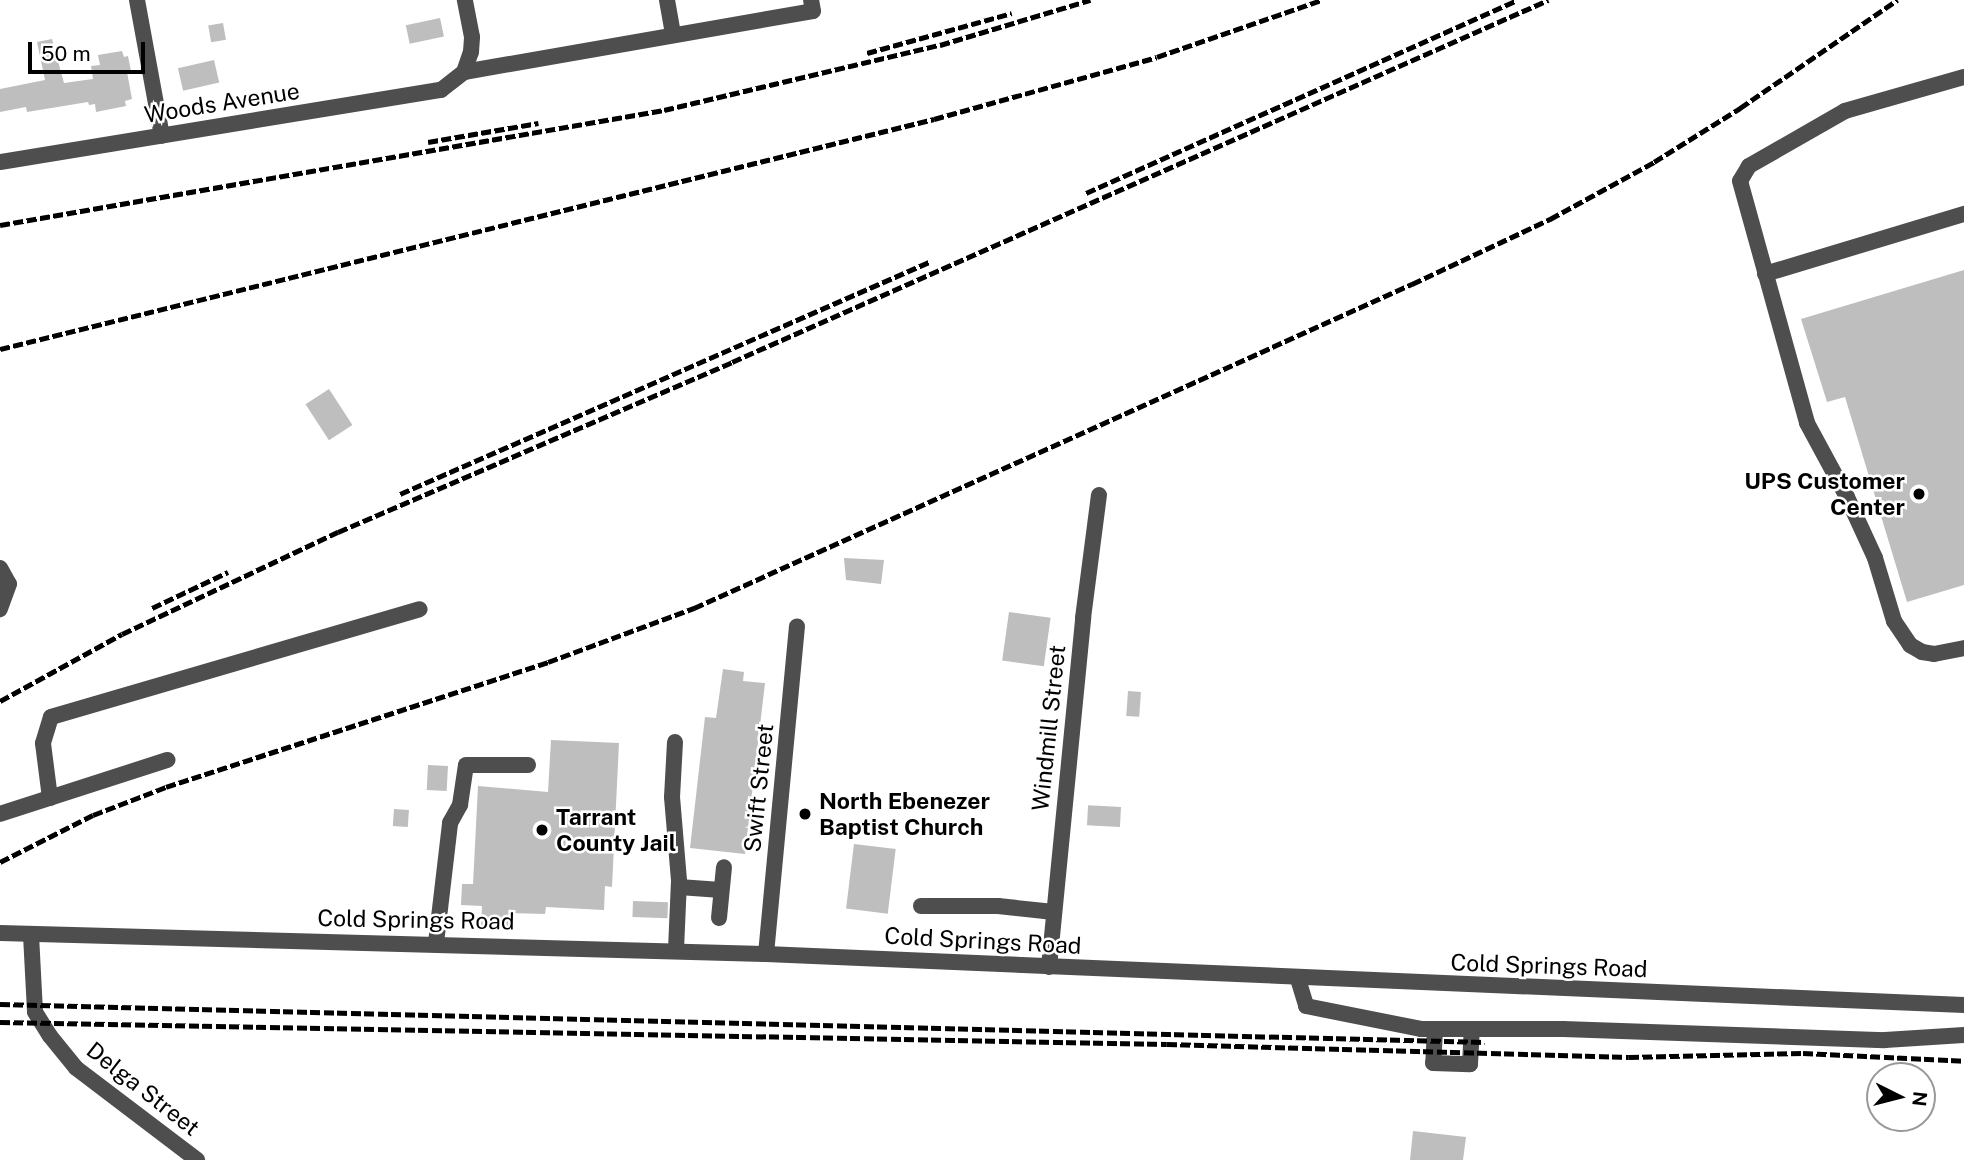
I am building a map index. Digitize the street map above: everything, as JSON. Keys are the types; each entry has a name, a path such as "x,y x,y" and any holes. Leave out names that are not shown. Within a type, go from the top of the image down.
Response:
{"street":[{"path":"137,0 162,136"},
{"path":"466,0 472,37 464,72 812,6"},
{"path":"667,0 673,34"},
{"name":"Woods Avenue","path":"0,162 442,90 464,72"},
{"path":"1964,76 1845,111 1749,166 1740,181 1807,423 1847,497 1875,558 1894,621 1910,645 1922,652 1934,654 1964,648"},
{"path":"1765,274 1964,214"},
{"name":"Windmill Street","path":"1049,967 1083,618 1099,495"},
{"path":"0,568 9,584 0,609"},
{"path":"50,798 43,743 51,717 420,609"},
{"name":"Swift Street","path":"766,954 797,626"},
{"path":"675,742 672,797 679,887 676,951"},
{"path":"0,814 167,760"},
{"path":"436,943 450,823 460,805 467,765 528,765"},
{"path":"719,918 724,867"},
{"path":"679,887 721,890"},
{"path":"921,906 998,906 1054,912"},
{"name":"Cold Springs Road","path":"0,933 766,954 1298,979 1964,1005"},
{"name":"Delga Street","path":"31,935 35,1012 50,1037 76,1068 197,1160"},
{"path":"1298,979 1306,1006 1435,1030 1563,1029 1885,1040 1964,1035"},
{"path":"1435,1030 1433,1063 1470,1064 1472,1030"}],"building":[{"path":"440,18 444,37 410,44 406,25"},
{"path":"223,23 226,40 211,42 208,26"},
{"path":"52,39 64,83 93,79 91,66 100,65 98,55 122,51 124,57 128,56 131,71 127,72 132,99 125,101 126,106 96,112 95,104 89,105 88,102 27,112 26,107 0,112 0,89 45,80 37,42"},
{"path":"214,60 219,82 183,91 178,68"},
{"name":"UPS Customer Center","path":"1964,270 1964,585 1907,602 1845,397 1827,402 1801,319"},
{"path":"329,389 352,425 329,440 306,404"},
{"path":"844,558 884,560 881,584 846,580"},
{"path":"1009,612 1051,618 1044,666 1002,661"},
{"path":"723,669 744,672 743,681 765,683 745,854 690,848 705,717 716,718"},
{"path":"1128,691 1141,692 1139,717 1126,716"},
{"path":"551,740 619,743 612,887 605,886 604,910 546,907 545,914 510,913 509,928 481,926 482,906 461,905 462,884 473,884 478,786 548,792"},
{"path":"428,765 448,766 447,791 427,790"},
{"path":"1088,805 1121,807 1120,827 1087,825"},
{"path":"394,809 409,810 408,827 393,826"},
{"path":"854,844 896,849 888,914 846,909"},
{"path":"633,901 668,902 667,918 632,917"},
{"path":"1413,1131 1466,1137 1463,1160 1410,1160"}],"railway":[{"path":"0,225 664,110 940,45 1090,0"},
{"path":"0,349 934,119 1157,57 1322,0"},
{"path":"1086,193 1517,0"},
{"path":"0,701 122,634 338,532 732,362 1548,0"},
{"path":"0,862 93,815 166,787 548,662 694,608 1412,284 1550,219 1654,162 1740,108 1897,0"},
{"path":"867,53 1012,13"},
{"path":"428,142 538,123"},
{"path":"400,494 929,262"},
{"path":"152,608 228,572"},
{"path":"0,1004 1485,1042"},
{"path":"0,1022 1167,1044 1629,1057 1803,1053 1964,1061"}],"place":[{"name":"UPS Customer Center","path":"1919,494"},
{"name":"North Ebenezer Baptist Church","path":"805,814"},
{"name":"Tarrant County Jail","path":"542,830"}]}
